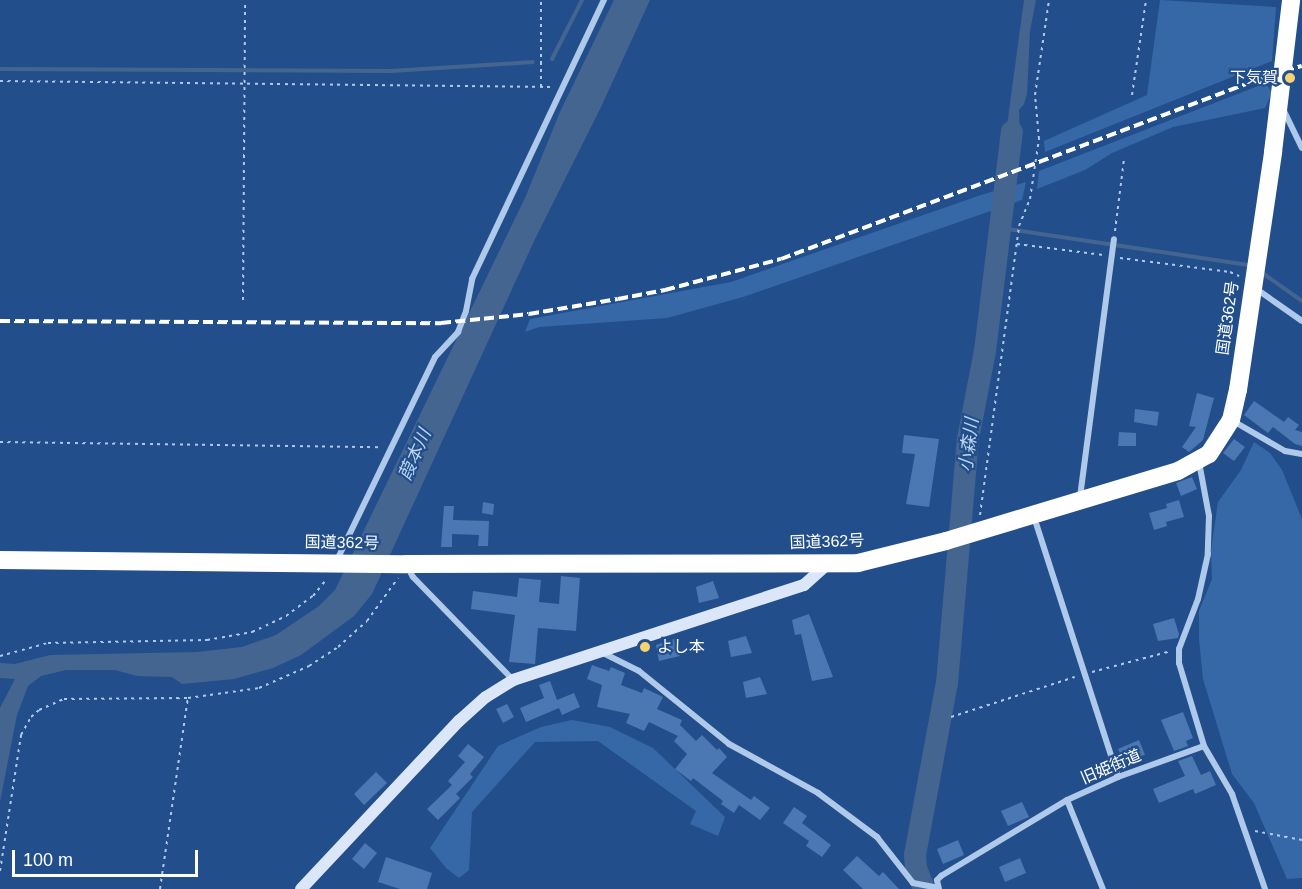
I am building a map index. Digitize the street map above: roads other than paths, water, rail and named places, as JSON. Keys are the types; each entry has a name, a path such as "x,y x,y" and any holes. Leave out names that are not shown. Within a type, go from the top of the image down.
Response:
{"highway":[{"name":"国道362号","path":"0,560 335,567 402,564 826,565 877,560 946,541 977,524 1080,501 1178,471 1199,461 1215,447 1231,420 1238,390 1280,100 1291,0"}],"street":[{"path":"335,567 435,357 458,332 466,311 472,279 604,0"},
{"path":"1280,100 1302,148"},
{"path":"1080,501 1114,239"},
{"path":"1253,278 1302,321"},
{"path":"1231,420 1285,452 1302,454"},
{"path":"1199,461 1209,516 1208,554 1198,599 1179,649 1179,663 1204,746 1232,794 1265,889"},
{"path":"1033,513 1118,777"},
{"path":"402,564 513,680"},
{"path":"301,889 459,721 486,698 513,680 804,585 826,565"},
{"path":"598,651 639,671 729,744 818,793 877,837 912,886"},
{"name":"旧姫街道","path":"912,886 939,888 937,880 941,876 1067,800 1118,777 1204,746"},
{"path":"1067,800 1103,889"}],"water":[{"name":"葭本川","path":"614,0 650,0 601,107 535,239 372,594 354,616 301,655 273,668 234,679 182,684 172,677 137,676 115,670 66,670 41,676 28,686 17,715 0,802 0,708 15,679 0,678 0,663 15,664 50,655 197,652 242,647 276,635 319,606 335,590 525,198 560,112"},
{"path":"1024,0 1036,0 1030,31 1027,94 1019,110 1020,141 1010,165 1003,155"}],"waterway":[{"path":"552,59 582,0"},
{"path":"0,69 391,71 533,62"},
{"name":"小森川","path":"924,889 916,868 915,855 947,683 968,439 985,351 1012,132"},
{"path":"1001,228 1250,265"},
{"path":"1261,272 1302,301"}],"railway":[{"path":"0,321 441,323 529,314 665,290 781,259 1270,75 1302,66"}],"place":[{"name":"下気賀","path":"1290,78"},
{"name":"よし本","path":"645,647"}]}
